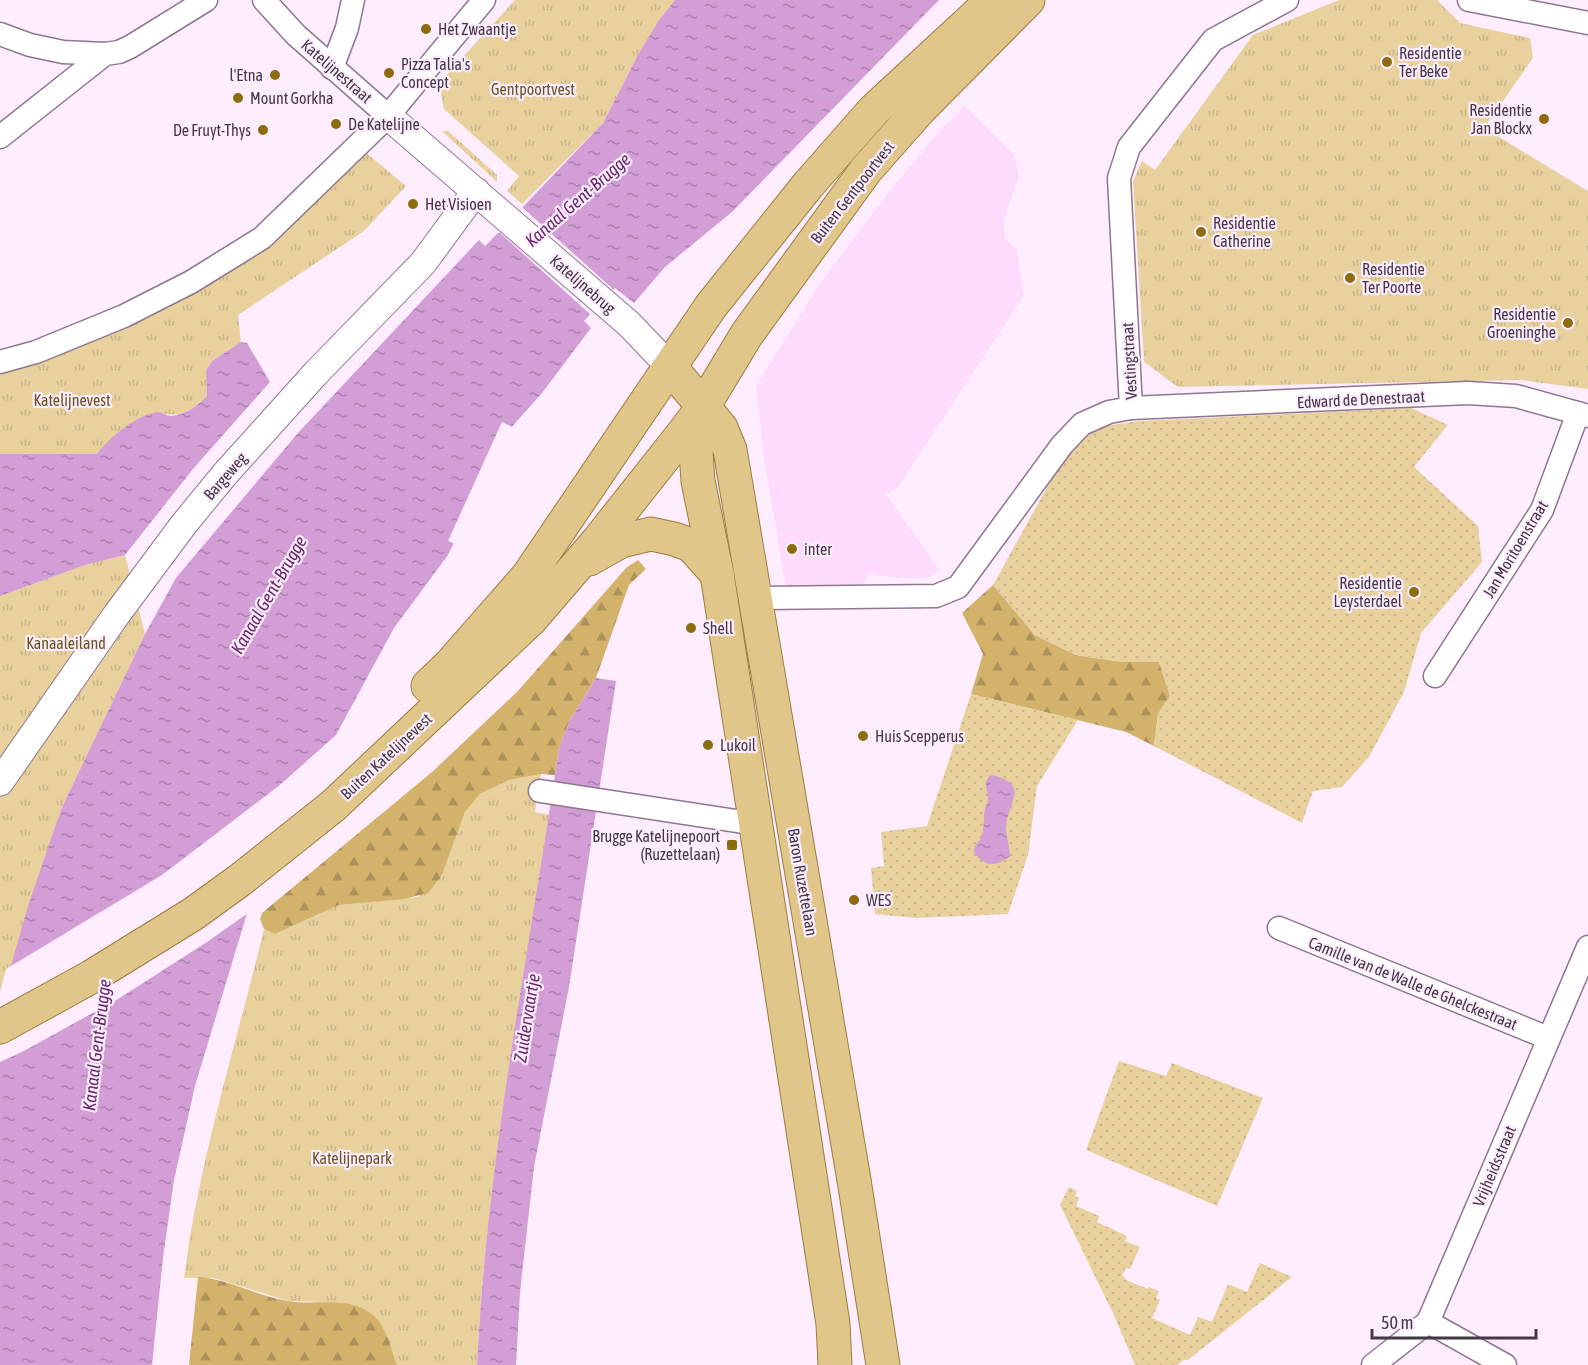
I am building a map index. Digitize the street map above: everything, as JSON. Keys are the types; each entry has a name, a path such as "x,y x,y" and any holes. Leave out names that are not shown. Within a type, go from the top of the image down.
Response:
{"main road":[{"name":"Buiten Gentpoortvest","path":"671,368 711,306 808,185 874,110 993,0"},
{"name":"Buiten Gentpoortvest","path":"703,406 747,334 866,170 934,94 1028,0"},
{"name":"Baron Ruzettelaan","path":"671,368 721,428 730,450 883,1365"},
{"name":"Buiten Katelijnevest","path":"0,1004 141,926 326,798 450,665 528,576 671,368"},
{"name":"Buiten Katelijnevest","path":"0,1027 91,977 194,914 240,880 326,798 531,619 643,486 703,406"},
{"path":"703,406 696,452 698,481 717,574 833,1324 836,1365"},
{"path":"578,565 621,541 651,534 691,545 717,574"},
{"path":"833,1324 849,1365"}],"street":[{"path":"0,34 30,45 63,52 105,54 119,52 206,0"},
{"name":"Katelijnestraat","path":"264,0 296,35 413,137 412,159 471,199 510,221"},
{"path":"332,68 347,28 353,0"},
{"path":"0,362 36,352 124,316 191,282 262,238 388,116 484,0"},
{"name":"Vestingstraat","path":"755,598 936,596 958,587 1062,445 1082,424 1109,412 1131,408 1119,178 1129,147 1213,40 1287,0"},
{"path":"1469,0 1588,23"},
{"path":"63,52 77,76"},
{"path":"0,136 105,54"},
{"name":"Bargeweg","path":"0,782 117,614 184,524 225,474 316,373 423,263 471,199"},
{"name":"Katelijnebrug","path":"510,221 630,324"},
{"name":"Baron Ruzettelaan","path":"630,324 671,368"},
{"name":"Edward de Denestraat","path":"1131,408 1468,393 1516,396 1583,415"},
{"name":"Jan Moritoenstraat","path":"1435,676 1542,510 1583,415"},
{"path":"540,791 756,824"},
{"name":"Camille van de Walle de Ghelckestraat","path":"1279,928 1548,1038"},
{"name":"Vrijheidsstraat","path":"1373,1365 1428,1322 1588,947"},
{"path":"1428,1322 1505,1365"}],"shaded area":[{"path":"965,106 1014,155 1019,177 1004,218 1004,236 1017,251 1024,295 898,487 886,494 940,571 927,578 897,578 869,574 863,584 786,586 764,457 756,386 821,282 890,191 936,135"}],"green space":[{"name":"Gentpoortvest","path":"515,0 675,0 659,20 640,51 603,123 522,204 507,191 519,176 444,109 439,83"},
{"path":"1339,0 1437,0 1460,23 1530,38 1533,58 1484,128 1588,191 1588,389 1521,380 1178,387 1144,362 1133,181 1142,161 1155,170 1253,35"},
{"path":"442,131 448,131 497,175 497,182"},
{"name":"Katelijnevest","path":"364,151 406,186 364,231 238,315 241,342 212,361 206,370 207,396 196,406 173,415 159,412 97,454 0,454 0,368 160,306"},
{"path":"1411,408 1448,425 1414,467 1478,526 1482,562 1421,633 1404,692 1369,757 1342,787 1313,791 1302,823 1154,746 1158,714 1170,696 1159,662 1123,662 1076,655 1035,635 993,585 1056,471 1090,428 1140,421"},
{"name":"Kanaaleiland","path":"125,555 145,634 62,807 0,1003 0,596 85,565"},
{"path":"638,560 646,569 629,585 596,678 570,720 559,748 555,775 541,774 509,780 480,794 465,812 442,875 428,893 404,899 339,905 275,934 264,929 260,919 262,913 432,772 517,692 627,567"},
{"path":"993,585 1035,635 1076,655 1123,662 1159,662 1170,696 1158,714 1154,746 1126,732 971,694 983,654 962,613"},
{"path":"971,694 1078,720 1037,786 1028,855 1008,914 916,918 875,914 871,868 884,866 881,832 927,826"},
{"name":"Katelijnepark","path":"541,774 535,812 549,815 496,1158 477,1365 397,1365 383,1327 327,1302 288,1301 214,1278 184,1278 199,1190 219,1102 264,929 275,934 339,905 418,897 442,875 465,812 480,794 509,780"},
{"path":"1119,1061 1166,1076 1172,1063 1263,1098 1217,1206 1086,1150"},
{"path":"1069,1187 1077,1191 1075,1196 1079,1198 1076,1206 1099,1216 1097,1222 1127,1236 1125,1241 1140,1247 1130,1269 1126,1268 1122,1276 1148,1289 1149,1287 1159,1291 1156,1298 1160,1300 1152,1318 1190,1335 1198,1317 1212,1322 1228,1284 1247,1292 1260,1263 1292,1277 1188,1360 1177,1365 1135,1365 1113,1313 1060,1205"},
{"path":"198,1277 221,1281 288,1301 343,1303 364,1309 373,1315 382,1326 397,1365 189,1365"}],"water":[{"name":"Kanaal Gent-Brugge","path":"675,0 939,0 732,212 665,267 634,303 615,288 584,321 591,328 542,393 510,429 448,555 394,628 336,735 280,785 254,890 195,1086 174,1180 152,1365 0,1365 0,1003 29,903 62,807 145,634 176,578 297,434 479,240 485,246 603,123 640,51 659,20"},
{"path":"241,342 247,343 270,382 193,469 125,555 85,565 0,596 0,454 97,454 115,435 141,417 158,412 169,416 176,415 195,406 207,396 206,370 212,361"},
{"name":"Zuidervaartje","path":"596,678 616,681 569,987 534,1167 520,1292 516,1365 477,1365 482,1287 499,1133 559,748 570,720"},
{"path":"991,775 1011,783 1014,789 1006,828 1010,856 994,864 986,863 974,852 983,830 984,812 988,800 986,781"}],"pier":[{"path":"522,207 614,290 591,315 499,232"},
{"path":"502,422 513,427 457,545 448,541"},
{"path":"301,769 283,786 251,911 118,999 0,1062 0,992 6,969 162,875"}],"place":[{"name":"Het Zwaantje","path":"426,29"},
{"name":"Residentie Ter Beke","path":"1387,62"},
{"name":"Pizza Talia's Concept","path":"389,73"},
{"name":"l'Etna","path":"275,75"},
{"name":"Mount Gorkha","path":"238,98"},
{"name":"Residentie Jan Blockx","path":"1544,119"},
{"name":"De Katelijne","path":"336,124"},
{"name":"De Fruyt-Thys","path":"263,130"},
{"name":"Het Visioen","path":"413,204"},
{"name":"Residentie Catherine","path":"1201,232"},
{"name":"Residentie Ter Poorte","path":"1350,278"},
{"name":"Residentie Groeninghe","path":"1568,323"},
{"name":"inter","path":"792,549"},
{"name":"Residentie Leysterdael","path":"1414,592"},
{"name":"Shell","path":"691,628"},
{"name":"Huis Scepperus","path":"863,736"},
{"name":"Lukoil","path":"708,745"},
{"name":"Brugge Katelijnepoort (Ruzettelaan)","path":"732,845"},
{"name":"WES","path":"854,900"}]}
